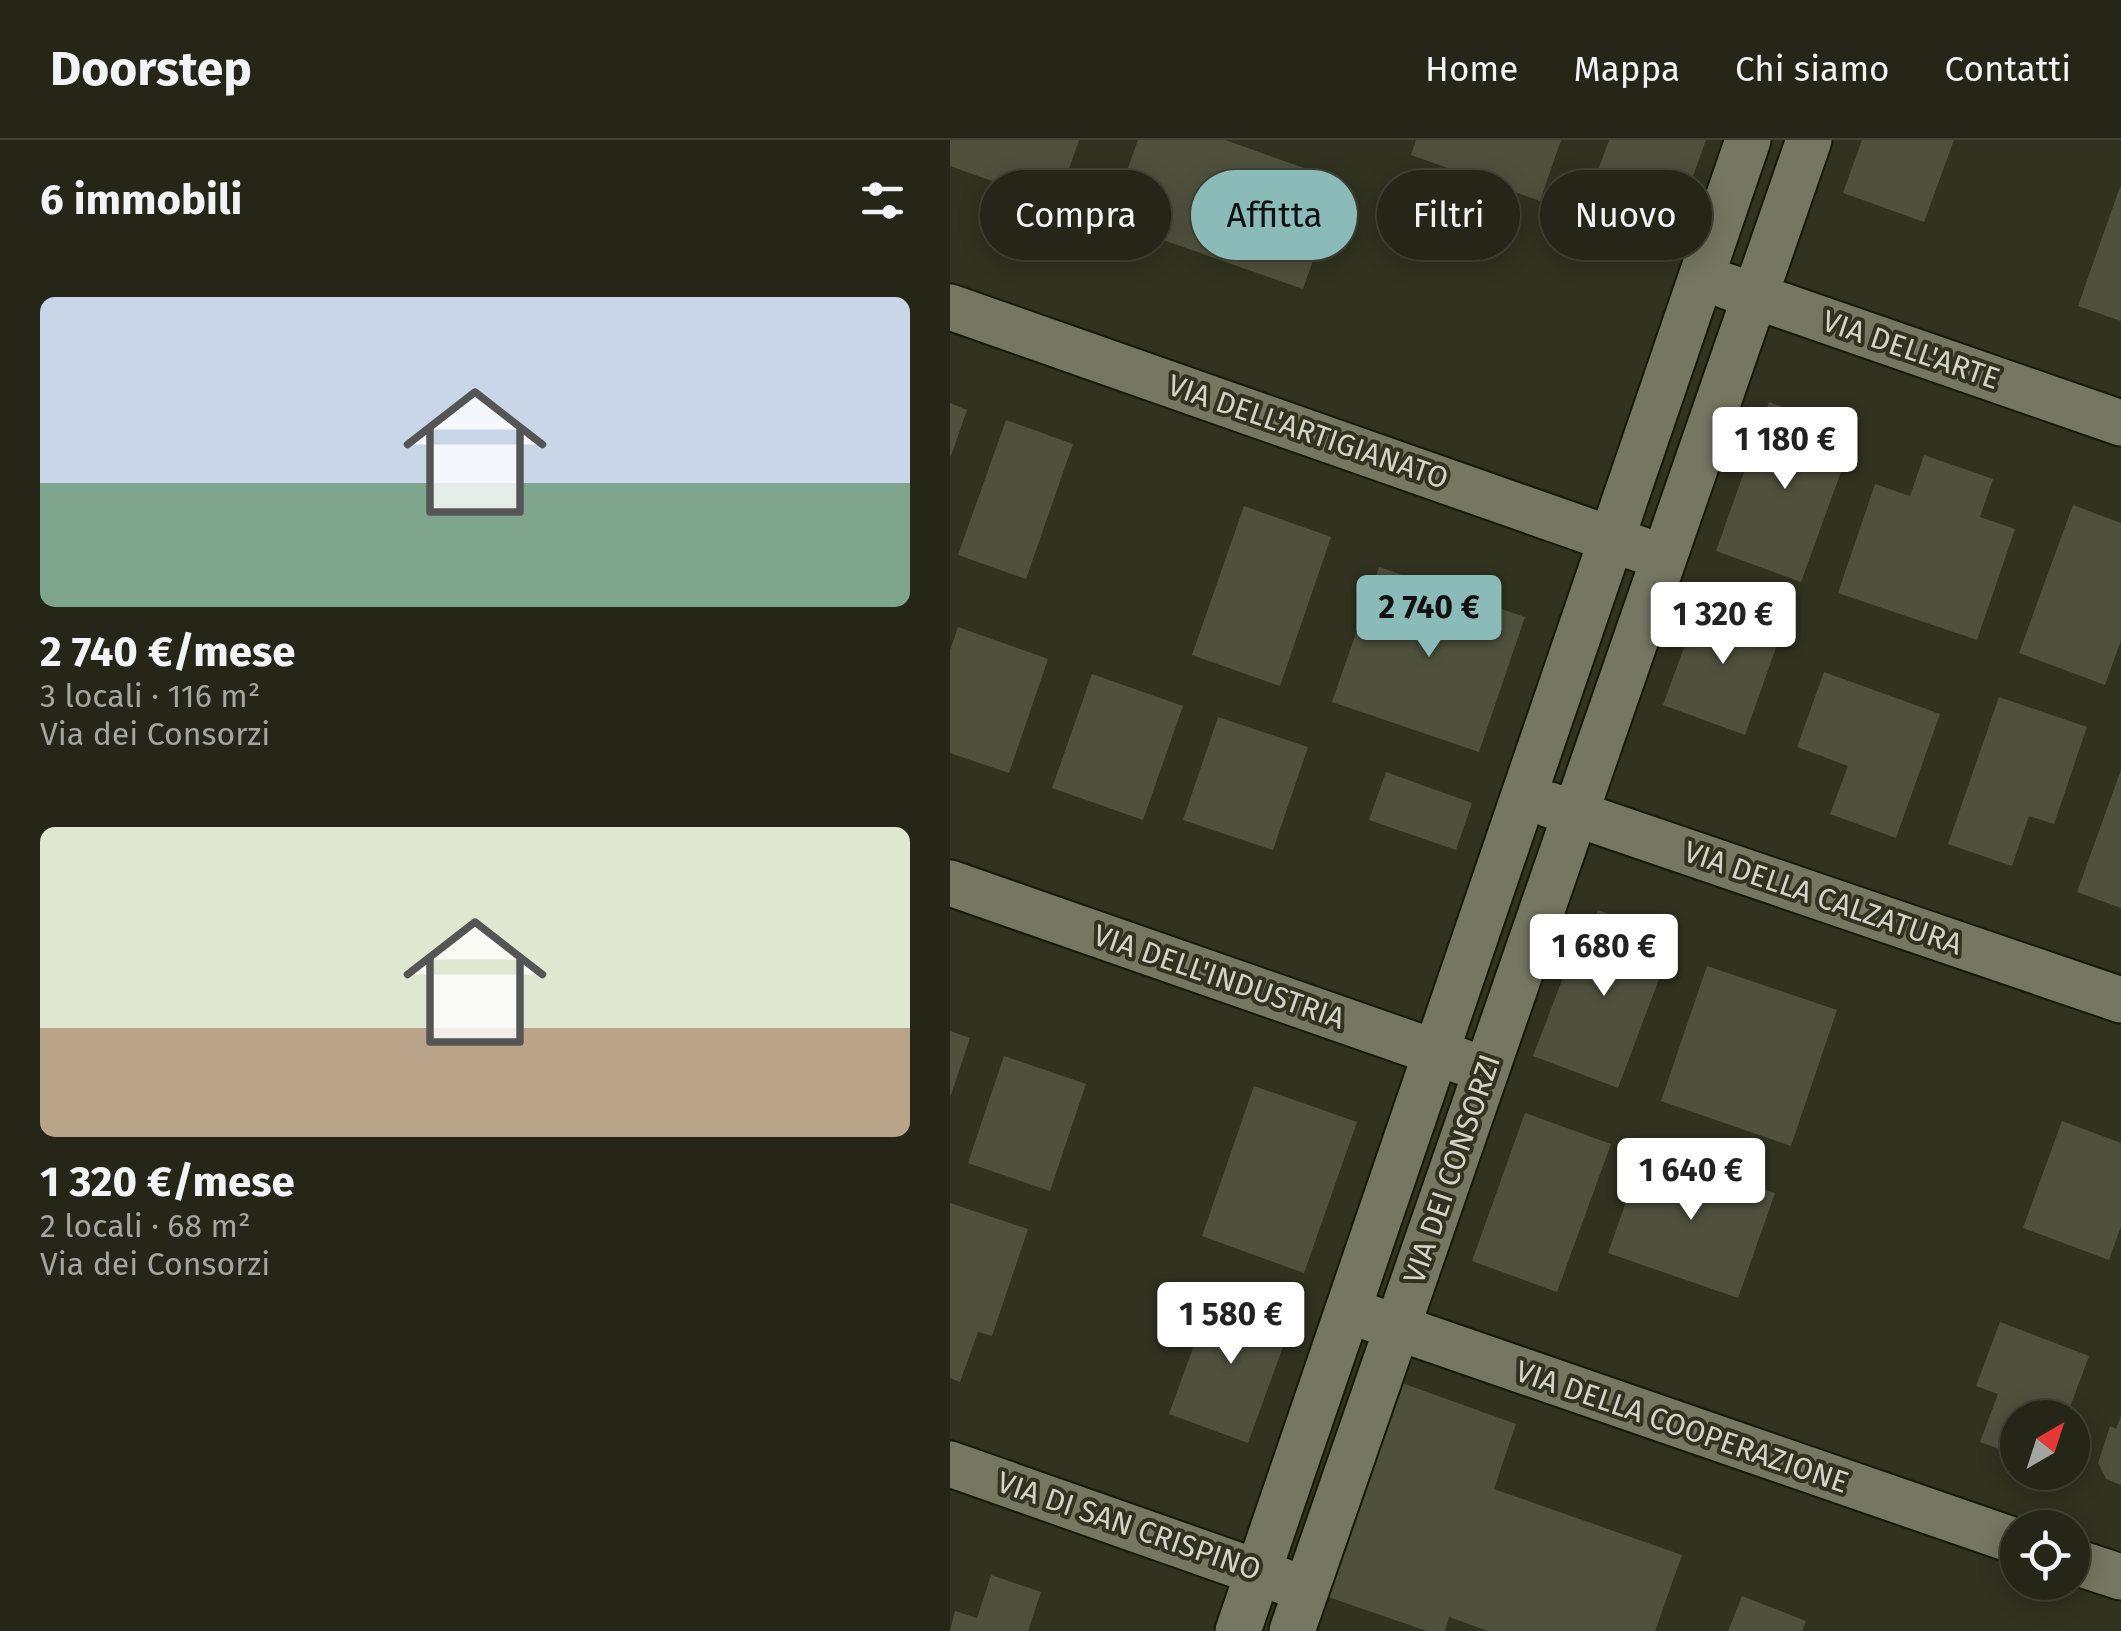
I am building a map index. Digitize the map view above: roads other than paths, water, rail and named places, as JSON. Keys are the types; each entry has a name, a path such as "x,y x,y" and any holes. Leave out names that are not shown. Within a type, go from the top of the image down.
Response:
{"street":[{"name":"VIA DEI CONSORZI","path":"1238,1631 1748,140"},
{"name":"VIA DEI CONSORZI","path":"1299,1611 1809,140"},
{"name":"VIA DELL'ARTE","path":"1702,277 2121,422"},
{"name":"VIA DELL'ARTIGIANATO","path":"950,307 1665,558"},
{"name":"VIA DELLA CALZATURA","path":"1524,796 2121,1000"},
{"name":"VIA DELL'INDUSTRIA","path":"950,883 1487,1071"},
{"name":"VIA DELLA COOPERAZIONE","path":"1347,1310 2000,1536"},
{"name":"VIA DI SAN CRISPINO","path":"950,1464 1259,1571 1299,1611"},
{"path":"2090,1567 2121,1577"}]}
